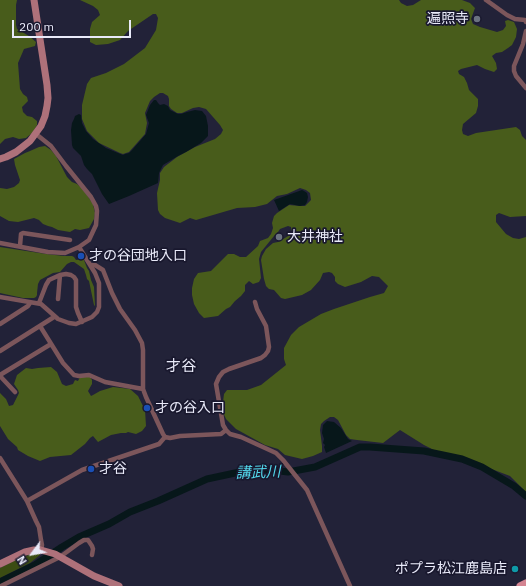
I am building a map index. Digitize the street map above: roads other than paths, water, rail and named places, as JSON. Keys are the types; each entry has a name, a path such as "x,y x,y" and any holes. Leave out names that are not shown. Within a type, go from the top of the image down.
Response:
{"main road":[{"path":"0,159 24,147 36,134 45,116 48,98 34,0"},
{"path":"0,564 30,551 43,551 59,556 94,576 119,586"},
{"path":"520,586 526,582"}],"street":[{"path":"486,0 507,15 515,19 525,20 526,22"},
{"path":"526,31 523,44 514,66 515,74 526,88"},
{"path":"0,243 48,252 65,253 79,247 89,240 94,232 98,218 96,206 91,197 51,146 36,134"},
{"path":"20,246 21,234 23,233 70,240"},
{"path":"0,297 30,303 38,303 44,306 54,317 69,323 76,324 95,315 99,307 99,283 79,247"},
{"path":"90,265 95,265 103,270 120,309 142,343 143,389 159,427 165,437"},
{"path":"38,303 47,283 60,275 71,275 76,280 76,307 82,322"},
{"path":"58,298 60,275"},
{"path":"255,302 266,326 269,347 268,351 261,358 229,369 219,377 216,384 223,425 230,434 241,437 280,456 307,490 350,586"},
{"path":"0,324 28,306 30,303"},
{"path":"0,351 54,317"},
{"path":"40,326 63,364 74,375 79,376 89,374 105,382 143,389"},
{"path":"15,392 0,375 51,344"},
{"path":"165,437 170,438 180,436 221,434 226,430"},
{"path":"27,501 82,470 159,444 165,437"},
{"path":"0,458 27,501 39,527 43,551"},
{"path":"1,586 59,556 85,540 88,540 93,548 92,555"}],"waterway":[{"name":"講武川","path":"0,582 35,565 79,537 109,524 130,512 207,479 249,470 288,472 315,467 360,447 424,451 462,459 482,467 514,486 526,496"}],"place":[{"name":"遍照寺","path":"477,19"},
{"name":"大井神社","path":"279,237"},
{"name":"才の谷団地入口","path":"81,256"},
{"name":"才の谷入口","path":"147,408"},
{"name":"才谷","path":"91,469"},
{"name":"ポプラ松江鹿島店","path":"515,569"}],"district":[{"name":"才谷","path":"181,367"}]}
